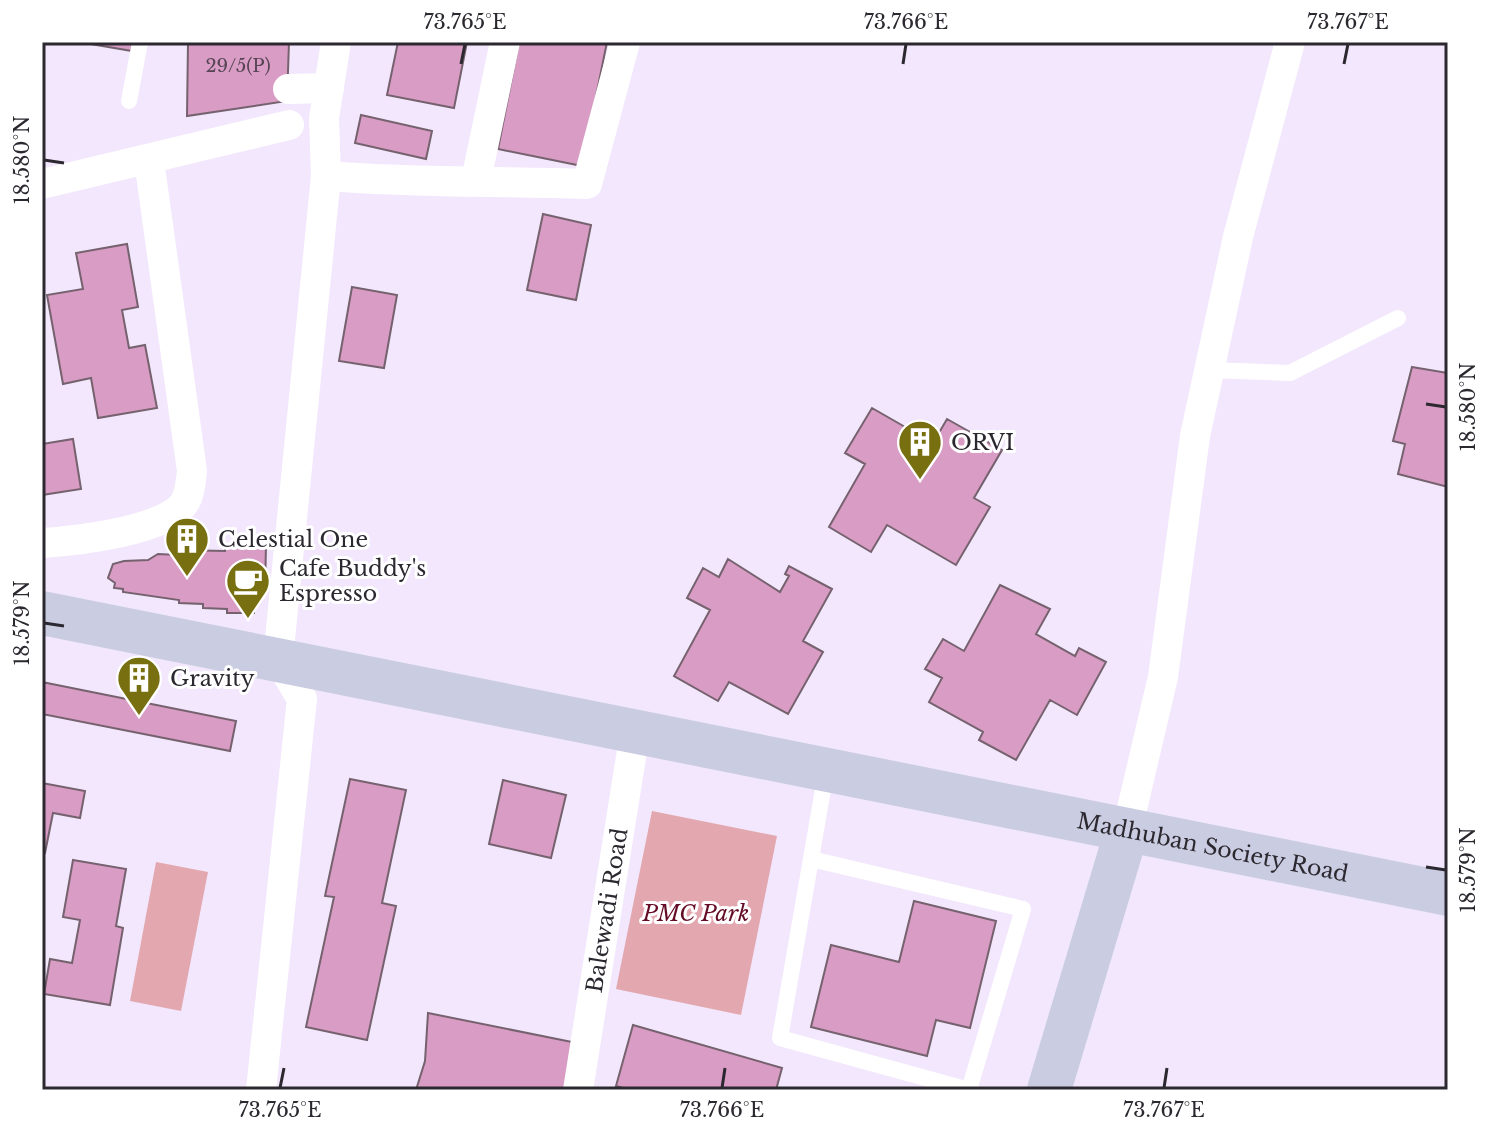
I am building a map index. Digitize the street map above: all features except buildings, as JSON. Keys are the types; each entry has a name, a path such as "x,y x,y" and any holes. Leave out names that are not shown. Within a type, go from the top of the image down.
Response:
{"street":[{"path":"261,1090 302,699 278,659 326,176 324,118 336,42"},
{"path":"476,180 505,42"},
{"path":"326,176 398,182 476,180 587,184 625,42"},
{"path":"1049,1090 1127,830 1163,677 1195,436 1238,237 1290,42"},
{"path":"288,89 329,88"},
{"path":"42,184 289,125"},
{"path":"42,543 74,541 165,520 185,502 190,487 192,471 149,160"},
{"name":"Madhuban Society Road","path":"42,613 1448,894"},
{"name":"Balewadi Road","path":"578,1090 635,732"}],"lane":[{"path":"129,101 140,42"},
{"path":"1209,370 1290,373 1398,318"},
{"path":"811,859 1023,909 969,1090 780,1038 811,859 827,771"}],"green space":[{"name":"PMC Park","path":"652,811 777,836 741,1015 616,989"},
{"path":"156,862 208,872 181,1011 130,1001"}],"place":[{"name":"ORVI","path":"920,481"},
{"name":"Celestial One","path":"187,578"},
{"name":"Cafe Buddy's Espresso","path":"248,620"},
{"name":"Gravity","path":"139,717"}]}
